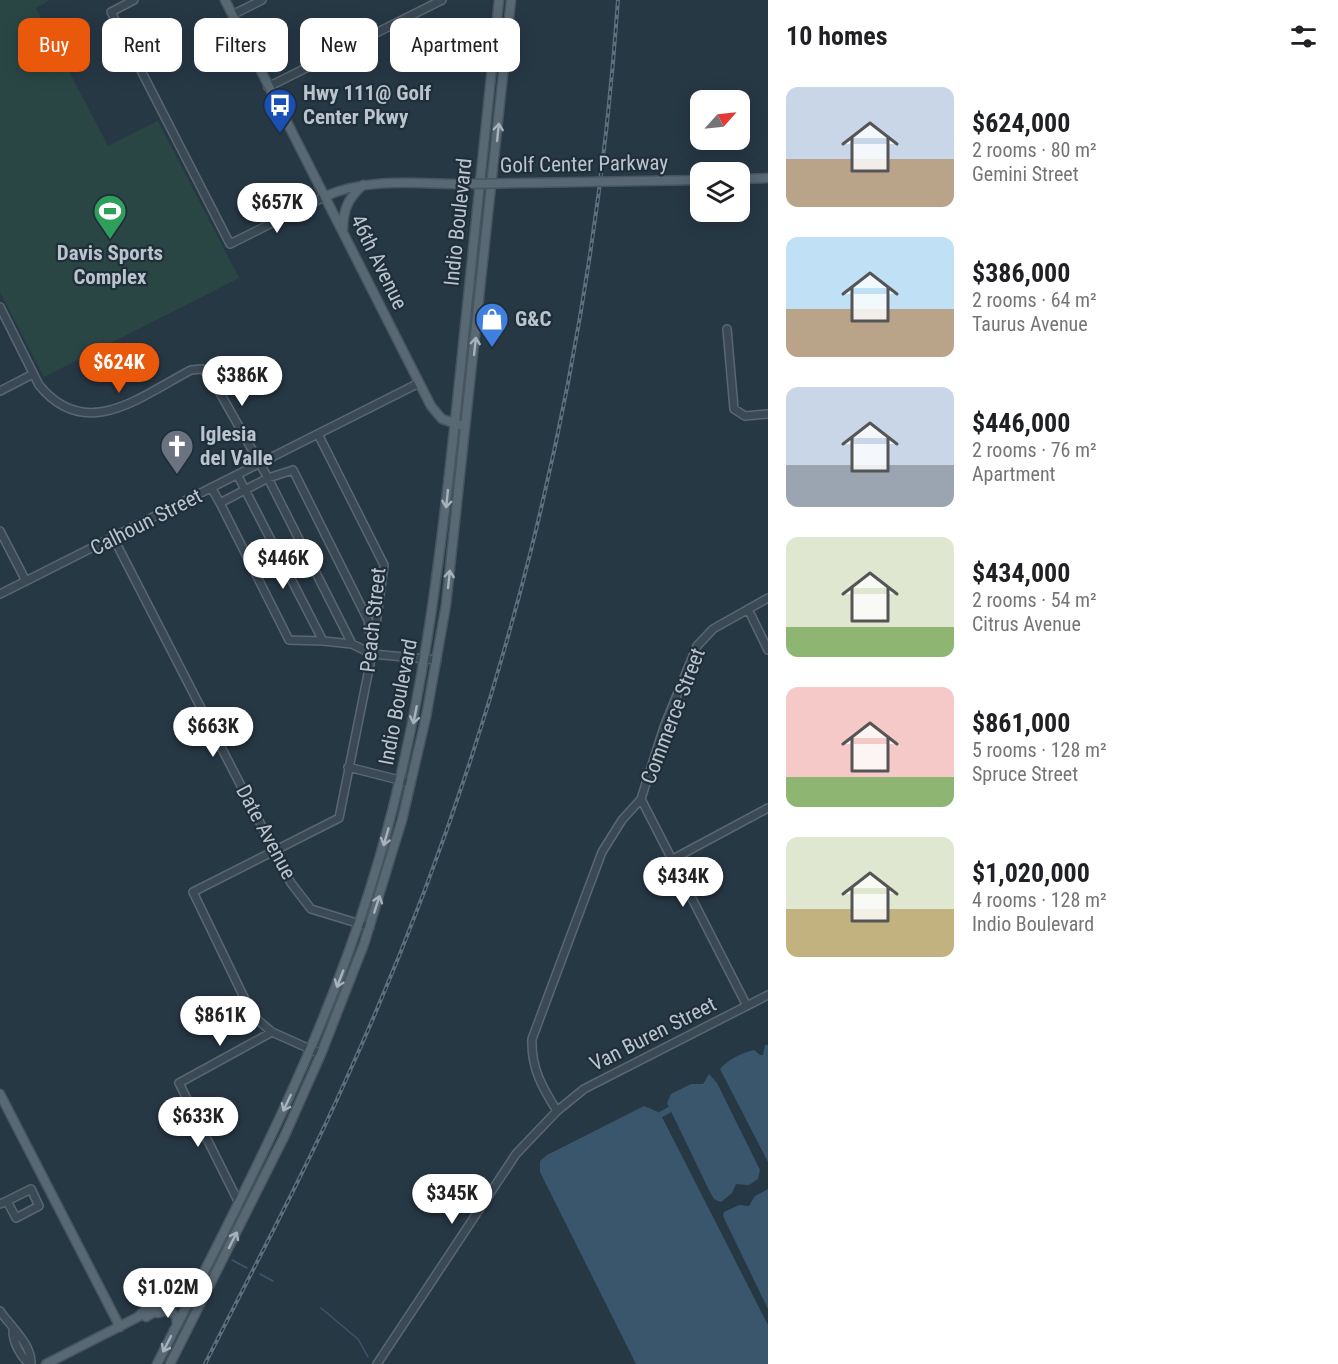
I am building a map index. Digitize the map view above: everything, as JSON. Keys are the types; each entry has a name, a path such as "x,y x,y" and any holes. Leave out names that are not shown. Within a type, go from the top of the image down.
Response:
{"main road":[{"name":"46th Avenue","path":"225,0 419,383 436,413 445,420 466,426"},
{"name":"Indio Boulevard","path":"497,18 499,0"},
{"name":"Indio Boulevard","path":"170,1364 285,1135 321,1054 370,927 411,783 437,660 446,604 511,0"},
{"name":"Indio Boulevard","path":"157,1364 286,1106 311,1050 359,924 401,780 426,659 455,423 492,72"},
{"path":"496,72 495,96 500,107"},
{"path":"750,179 768,178"},
{"name":"Golf Center Parkway","path":"326,196 340,189 363,185 690,180"},
{"path":"343,231 343,214 347,205 363,185"},
{"path":"0,1094 120,1327"},
{"path":"142,1317 143,1311 182,1291 196,1287 206,1292"},
{"path":"46,1364 167,1305 189,1300 200,1304"},
{"path":"142,1317 171,1310 176,1317 177,1324"}],"street":[{"name":"Golf Center Parkway","path":"134,0 111,12 230,244 326,196"},
{"path":"232,15 262,0"},
{"path":"268,87 442,0"},
{"path":"0,307 33,374 48,395 58,404 78,412 94,414 116,409 191,370 202,369 211,377 268,478 352,644"},
{"path":"727,329 734,409 745,416 768,414"},
{"path":"0,391 33,374"},
{"name":"Calhoun Street","path":"0,594 114,539 419,383"},
{"name":"Peach Street","path":"276,851 339,818 372,654 384,565 318,434"},
{"path":"220,503 268,478 293,470 368,620 372,654"},
{"path":"238,476 323,641"},
{"path":"212,489 289,640 352,644 372,654 437,660"},
{"path":"0,531 26,581"},
{"name":"Date Avenue","path":"114,539 276,851 282,869 311,909 370,927"},
{"name":"Commerce Street","path":"641,799 664,727 697,646 713,629 768,598"},
{"path":"748,609 768,650"},
{"path":"348,767 411,783"},
{"path":"557,1111 539,1081 531,1056 532,1039 602,852 622,820 641,799 747,1006"},
{"path":"673,859 768,808"},
{"path":"276,851 193,892 253,1016 272,1032 321,1054"},
{"name":"Van Buren Street","path":"377,1364 516,1154 557,1111 584,1089 768,995"},
{"path":"238,1201 178,1083 272,1032"},
{"path":"30,1189 39,1206 16,1218 3,1203 30,1189"},
{"path":"0,1311 13,1331 13,1339 20,1344"}],"green space":[{"name":"Davis Sports Complex","path":"0,0 50,0 36,8 41,18 18,18 18,72 69,72 108,146 158,121 239,278 44,377 0,292"}],"water":[{"path":"765,1045 768,1045 768,1162 720,1069 731,1059 749,1051 754,1050 763,1055"},
{"path":"709,1074 717,1083 760,1170 758,1179 749,1185 736,1184 732,1193 721,1202 714,1199 709,1190 667,1103 671,1094 691,1084 703,1084"},
{"path":"644,1106 658,1112 663,1119 768,1325 768,1364 636,1364 540,1172 540,1161 547,1155"},
{"path":"768,1189 768,1309 723,1216 724,1212 739,1205 749,1206 755,1196"}],"waterway":[{"path":"660,1115 669,1110"},
{"path":"232,1260 247,1268"},
{"path":"260,1274 273,1281"},
{"path":"321,1308 358,1339 368,1357"}],"railway":[{"path":"205,1364 332,1110 404,944 452,814 495,682 532,548 562,413 587,276 605,139 618,0"}],"place":[{"name":"Hwy 111@ Golf Center Pkwy","path":"280,134"},
{"name":"Davis Sports Complex","path":"110,240"},
{"name":"G&C","path":"492,348"},
{"name":"Iglesia del Valle","path":"177,475"}]}
